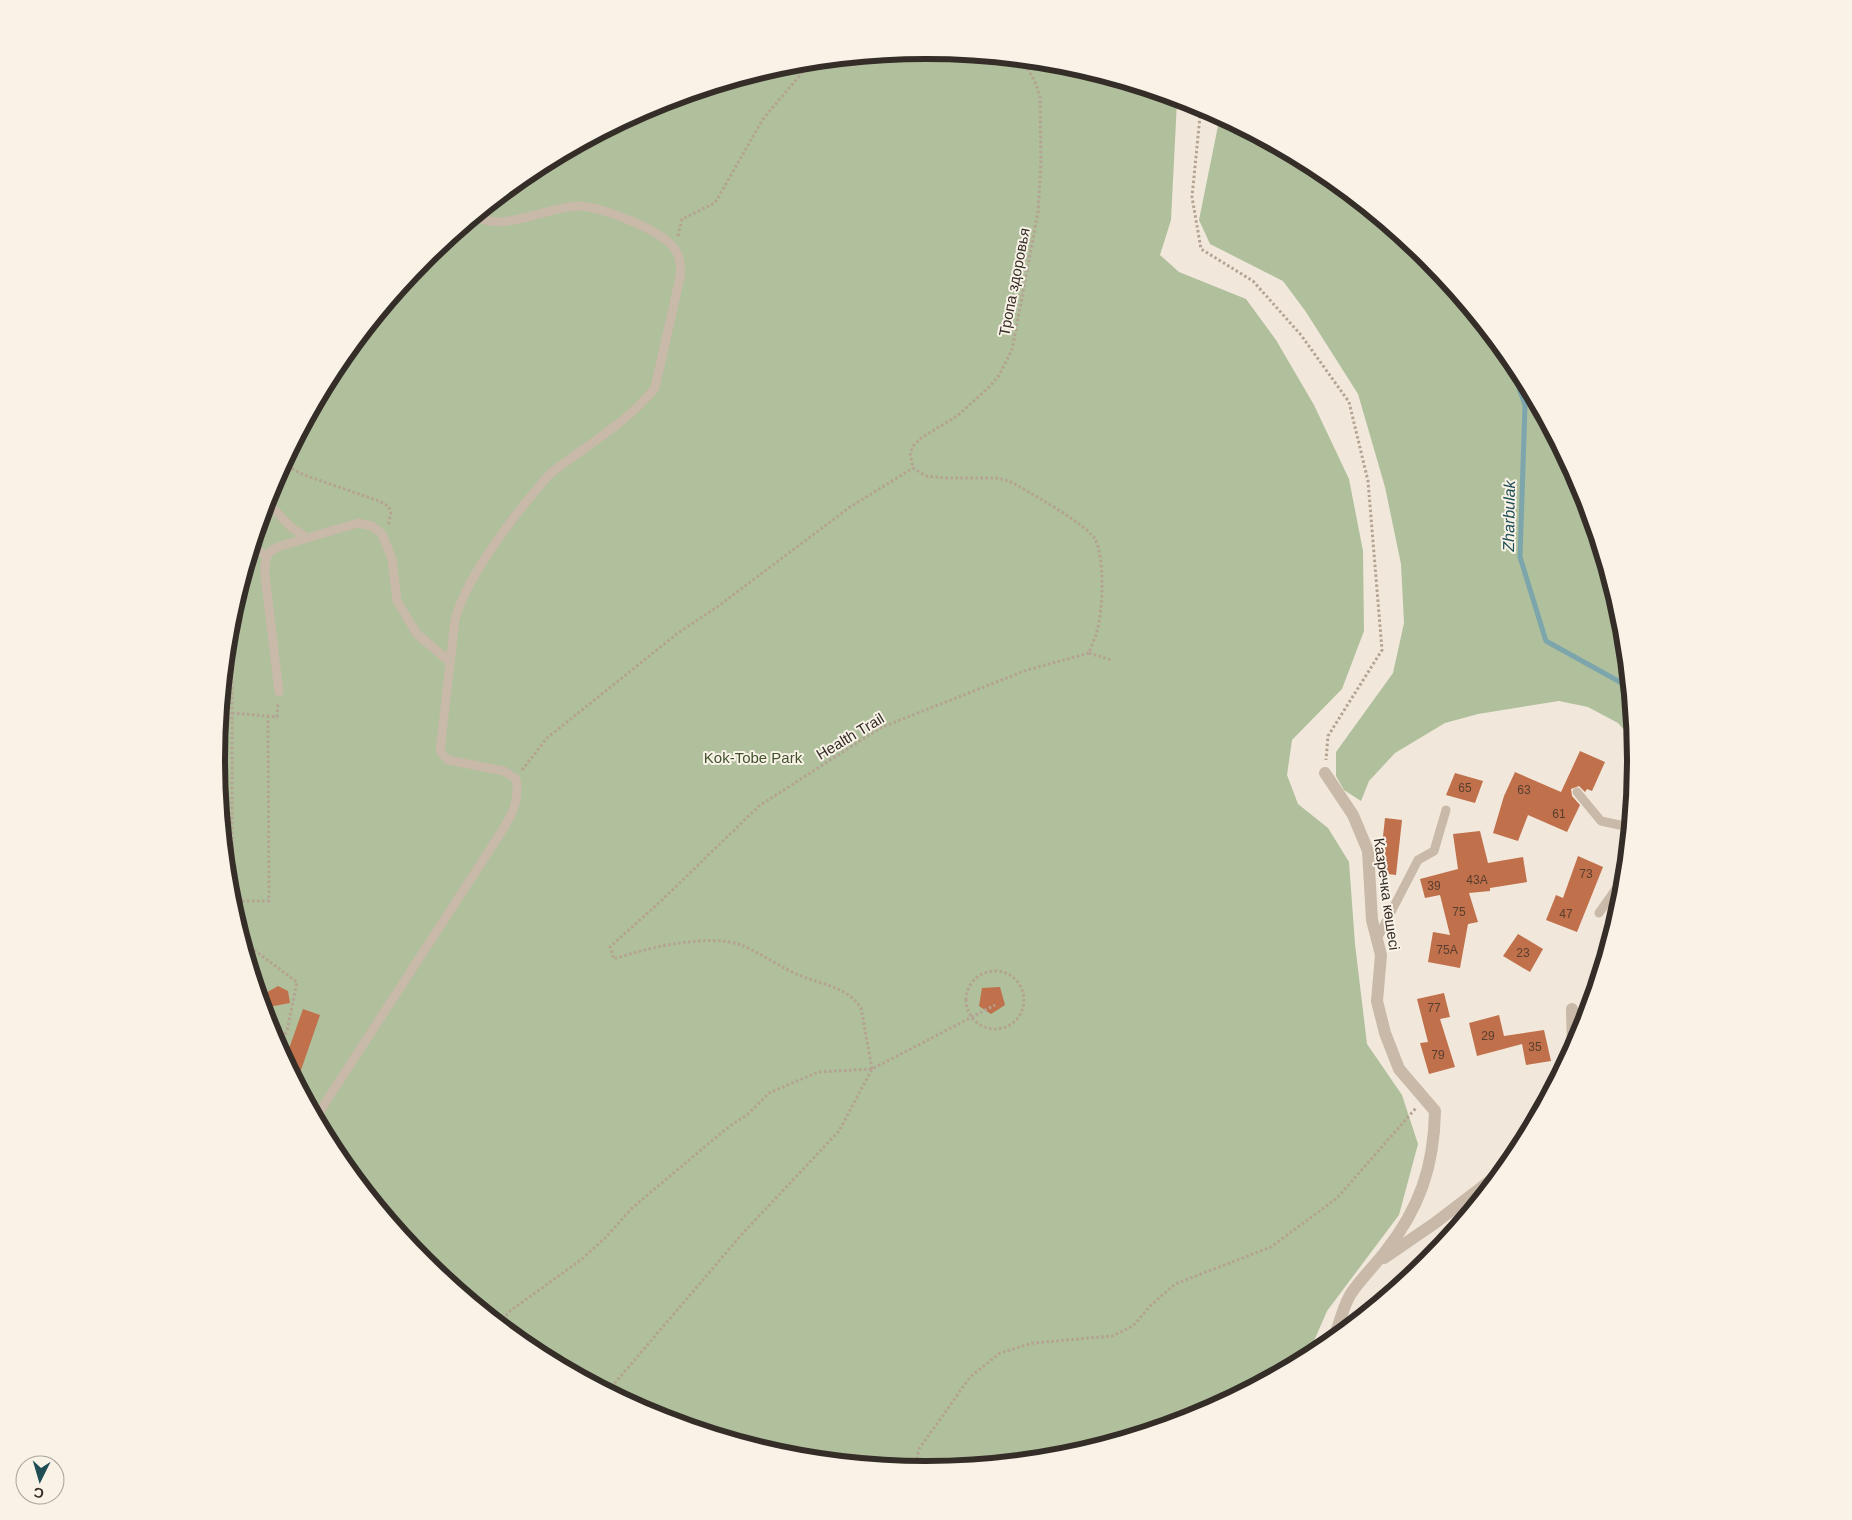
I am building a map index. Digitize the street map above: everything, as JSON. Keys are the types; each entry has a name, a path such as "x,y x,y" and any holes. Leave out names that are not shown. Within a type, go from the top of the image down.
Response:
{"street":[{"name":"Казречка көшесі","path":"1324,773 1353,815 1368,852 1372,920 1381,955 1377,1001 1384,1033 1399,1069 1435,1111 1434,1138 1427,1177 1414,1208 1376,1263"},
{"path":"1572,1010 1573,1031"},
{"path":"1338,1327 1350,1295 1376,1263 1435,1223 1482,1187"}],"lane":[{"path":"320,1112 512,814 519,794 516,779 504,771 448,760 440,751 458,607 494,545 550,474 633,410 656,388 680,277 681,266 676,250 661,236 625,219 596,209 564,207 493,223 481,219"},
{"path":"272,507 291,527 307,538"},
{"path":"279,692 265,575 266,556 268,552 276,547 358,524 372,526 382,534 392,559 397,601 417,634 450,662"},
{"path":"257,551 266,556"},
{"path":"1577,792 1601,821 1624,826"},
{"path":"1377,939 1418,860 1434,851 1446,810"},
{"path":"1599,913 1615,890"}],"path":[{"name":"Тропа здоровья","path":"913,468 910,453 914,444 957,416 988,388 1006,362 1016,334 1038,212 1041,162 1040,97 1036,84 1026,66"},
{"path":"676,250 682,219 716,203 763,119 805,70"},
{"path":"1200,115 1192,197 1201,249 1253,281 1301,335 1349,402 1368,481 1382,650 1328,736 1324,773"},
{"path":"289,467 304,475 379,501 388,506 391,512 390,520 382,534"},
{"path":"516,779 547,738 678,633 717,607 850,507 913,468 926,476 996,478 1009,481 1084,527 1094,539 1100,564 1101,601 1098,631 1089,653 1111,660"},
{"name":"Health Trail","path":"872,1069 861,1008 857,1001 841,989 798,975 740,945 723,941 645,948 614,960 610,947 662,900 759,806 880,728 1027,670 1089,653"},
{"path":"230,673 232,858"},
{"path":"232,713 277,717 279,692"},
{"path":"239,903 269,901 268,716"},
{"path":"228,823 232,822"},
{"path":"250,946 297,982 287,1032 282,1038"},
{"path":"999,971 1016,980 1021,989 1022,1009 1017,1018 1009,1025 999,1028 984,1026 972,1018 966,999 972,981 980,975 999,971"},
{"path":"503,1319 510,1311 582,1259 606,1237 632,1208 726,1129 748,1114 769,1093 818,1072 872,1069 995,1005"},
{"path":"612,1387 743,1233 839,1131 872,1069"},
{"path":"917,1461 919,1449 970,1377 1000,1353 1034,1343 1112,1336 1133,1326 1150,1306 1175,1284 1271,1247 1337,1198 1424,1098"}],"green space":[{"name":"Kok-Tobe Park","path":"926,59 972,60 1018,65 1063,72 1107,83 1177,106 1171,220 1160,255 1179,272 1246,299 1276,340 1314,405 1349,479 1363,551 1364,631 1342,689 1292,740 1287,775 1298,804 1328,828 1349,862 1355,944 1367,1044 1402,1095 1418,1144 1399,1215 1327,1311 1312,1345 1277,1367 1236,1389 1194,1408 1151,1424 1107,1437 1063,1448 972,1460 880,1460 789,1448 701,1424 658,1408 616,1389 536,1343 499,1316 430,1256 370,1187 343,1150 297,1070 278,1028 262,985 238,897 226,806 225,760 226,714 238,623 262,535 278,492 297,450 343,370 370,333 430,264 499,204 536,177 616,131 658,112 701,96 745,83 789,72 834,65 880,60"},
{"path":"1219,123 1277,153 1316,177 1353,204 1422,264 1453,298 1509,370 1555,450 1574,492 1590,535 1614,623 1621,668 1626,732 1618,723 1588,707 1559,701 1478,714 1445,723 1395,753 1369,781 1361,801 1344,790 1336,776 1336,752 1393,673 1404,623 1401,564 1385,487 1358,394 1306,312 1283,281 1210,244 1199,220"}],"building":[{"path":"1580,751 1605,762 1592,791 1587,789 1585,792 1579,786 1571,789 1572,796 1580,805 1567,832 1528,815 1518,841 1493,833 1504,796 1515,772 1561,792"},
{"path":"1455,773 1483,781 1475,803 1446,795"},
{"path":"1385,818 1402,820 1396,875 1379,873"},
{"path":"1480,831 1488,863 1523,857 1527,882 1490,888 1490,891 1469,893 1478,922 1468,924 1460,968 1428,962 1433,932 1450,935 1440,895 1425,898 1420,879 1458,869 1453,834"},
{"path":"1578,856 1603,867 1577,932 1546,920 1556,895 1563,898"},
{"path":"1518,934 1543,949 1530,972 1503,956"},
{"path":"278,986 288,991 290,1003 270,1007 265,993"},
{"path":"1000,987 1005,1005 991,1014 979,1006 982,988"},
{"path":"1444,993 1450,1017 1440,1019 1455,1067 1429,1074 1420,1043 1428,1042 1417,999"},
{"path":"303,1009 320,1015 300,1073 288,1051"},
{"path":"1499,1015 1504,1036 1544,1030 1551,1061 1526,1065 1522,1044 1477,1056 1469,1023"}],"waterway":[{"name":"Zharbulak","path":"1518,384 1525,405 1520,557 1546,641 1623,684"}]}
